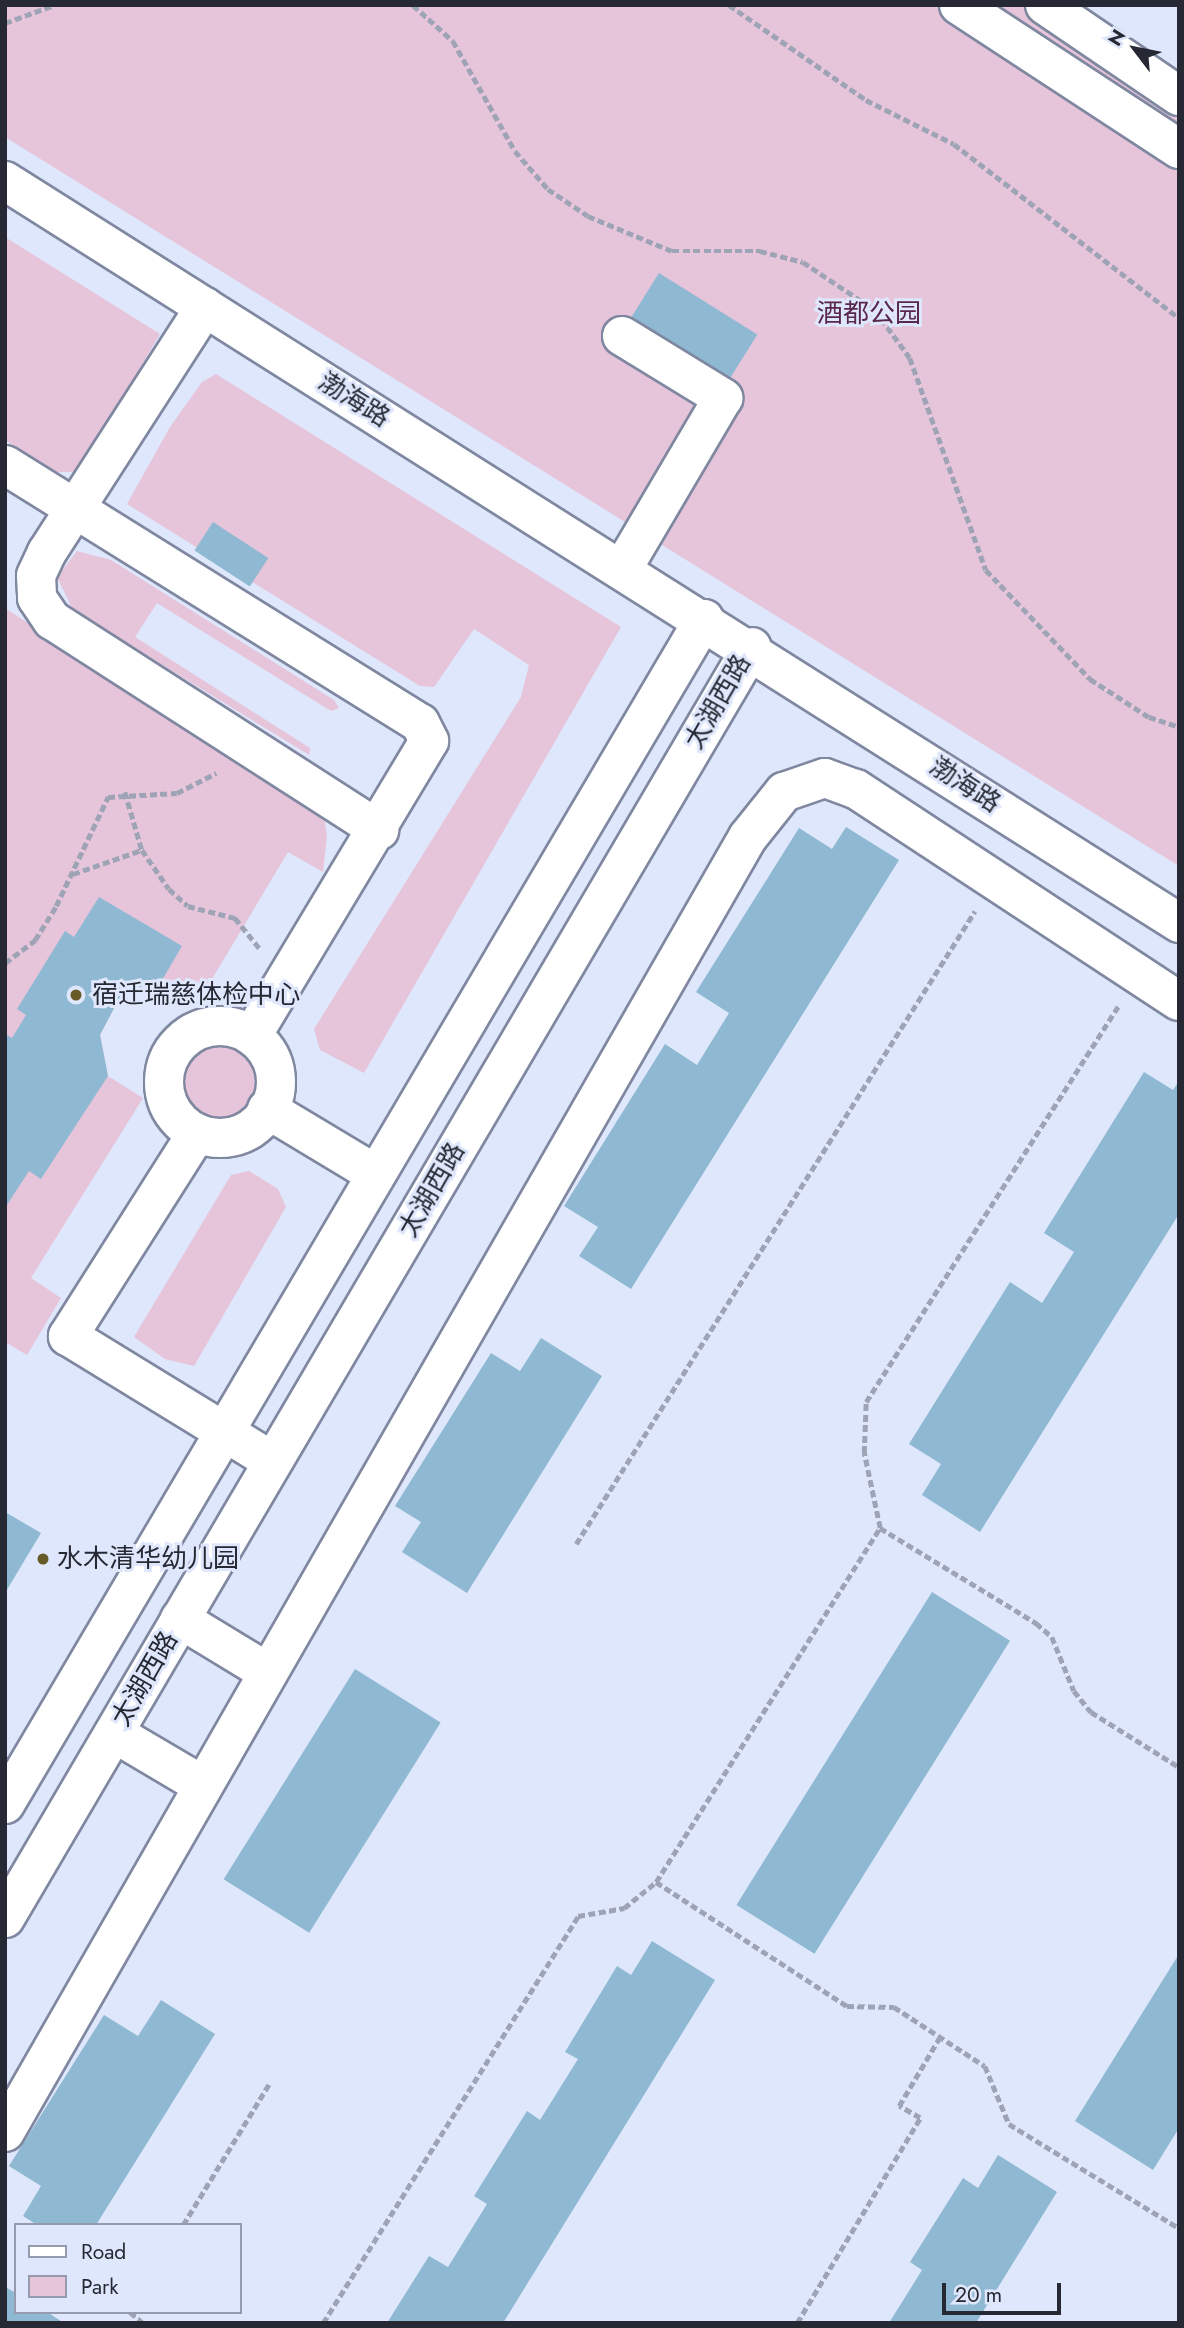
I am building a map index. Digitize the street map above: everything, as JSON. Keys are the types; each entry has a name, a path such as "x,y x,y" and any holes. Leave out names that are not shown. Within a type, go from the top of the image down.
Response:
{"main road":[{"path":"959,5 1179,149"},
{"path":"1045,5 1179,96"},
{"name":"渤海路","path":"5,181 704,619"},
{"path":"205,307 76,507 36,576 37,598 52,620 379,830"},
{"path":"622,336 723,398 622,568"},
{"path":"5,465 420,723 429,741 424,757 252,1036"},
{"name":"太湖西路","path":"5,1804 704,619 752,647 5,1918"},
{"name":"渤海路","path":"752,647 1179,923"},
{"path":"5,2132 748,837 783,792 825,778 856,789 1179,1001"},
{"path":"218,1025 252,1036 274,1065 267,1109 234,1136 197,1133 170,1108 164,1090 172,1053 192,1034 218,1025"},
{"path":"267,1109 375,1174"},
{"path":"197,1133 68,1336 272,1461"},
{"path":"180,1619 267,1672"},
{"path":"114,1733 202,1785"}],"path":[{"path":"5,23 54,5"},
{"path":"412,5 453,41 515,151 548,189 588,216 672,251 760,251 803,262 875,310 910,358 986,570 1090,678 1149,717 1179,727"},
{"path":"729,5 866,100 954,144 1179,318"},
{"path":"5,963 35,940 72,874 94,816 108,797 125,792 177,793 202,785 239,740"},
{"path":"125,792 142,850 188,906 235,918 257,944 279,991"},
{"path":"72,874 142,850"},
{"path":"576,1544 995,880"},
{"path":"323,2323 578,1916 624,1908 656,1882 880,1528 864,1453 866,1402 1139,974"},
{"path":"880,1528 1036,1623 1052,1637 1074,1691 1091,1712 1179,1768"},
{"path":"656,1882 847,2006 894,2007 985,2066 1009,2124 1179,2228"},
{"path":"797,2323 920,2118 899,2106 940,2037"},
{"path":"184,2223 269,2084"}],"green space":[{"name":"酒都公园","path":"5,5 1022,5 1179,110 1179,866 5,137"},
{"path":"5,237 160,334 78,472 52,472 5,440"},
{"path":"216,374 621,627 364,1073 320,1050 314,1029 521,697 529,665 474,629 434,687 420,686 127,504 170,427 202,382"},
{"path":"77,551 111,560 334,700 339,708 331,711 157,603 135,637 310,748 309,755 73,610 57,577"},
{"path":"5,608 324,817 327,836 323,872 288,852 203,994 161,982 123,991 100,1035 108,1076 143,1098 31,1278 61,1298 27,1355 5,1342"},
{"path":"210,1044 224,1044 238,1050 249,1061 253,1067 253,1097 244,1109 232,1118 210,1120 196,1114 185,1103 179,1089 179,1075 185,1061 196,1050"},
{"path":"249,1171 278,1189 286,1207 194,1366 165,1359 134,1337 231,1175"}],"building":[{"path":"659,273 757,334 723,389 625,327"},
{"path":"213,522 268,558 250,586 194,551"},
{"path":"846,827 899,860 631,1289 579,1256 598,1227 564,1206 665,1044 697,1065 729,1013 696,992 799,828 832,849"},
{"path":"99,897 182,946 161,982 123,991 100,1035 108,1076 41,1179 29,1171 5,1208 5,1034 12,1038 26,1015 17,1009 65,931 74,937"},
{"path":"1144,1072 1173,1090 1179,1081 1179,1214 980,1532 922,1495 941,1464 909,1444 1010,1282 1042,1303 1074,1252 1044,1233"},
{"path":"541,1338 602,1376 467,1593 402,1552 421,1522 395,1506 491,1353 520,1371"},
{"path":"5,1512 41,1533 5,1593"},
{"path":"932,1592 1010,1641 814,1954 736,1905"},
{"path":"355,1669 441,1723 309,1933 224,1879"},
{"path":"652,1941 715,1980 503,2323 387,2323 429,2256 448,2267 487,2204 474,2196 527,2111 540,2120 578,2059 565,2052 617,1966 631,1975"},
{"path":"1179,1954 1179,2128 1153,2170 1075,2121"},
{"path":"161,2000 215,2034 97,2223 34,2223 23,2216 41,2186 9,2166 104,2015 138,2036"},
{"path":"998,2155 1057,2192 976,2323 889,2323 922,2270 910,2262 963,2178 978,2188"},
{"path":"7,2288 14,2292 14,2314 50,2314 64,2323 5,2323"}],"place":[{"name":"宿迁瑞慈体检中心","path":"76,995"},
{"name":"水木清华幼儿园","path":"43,1559"}]}
